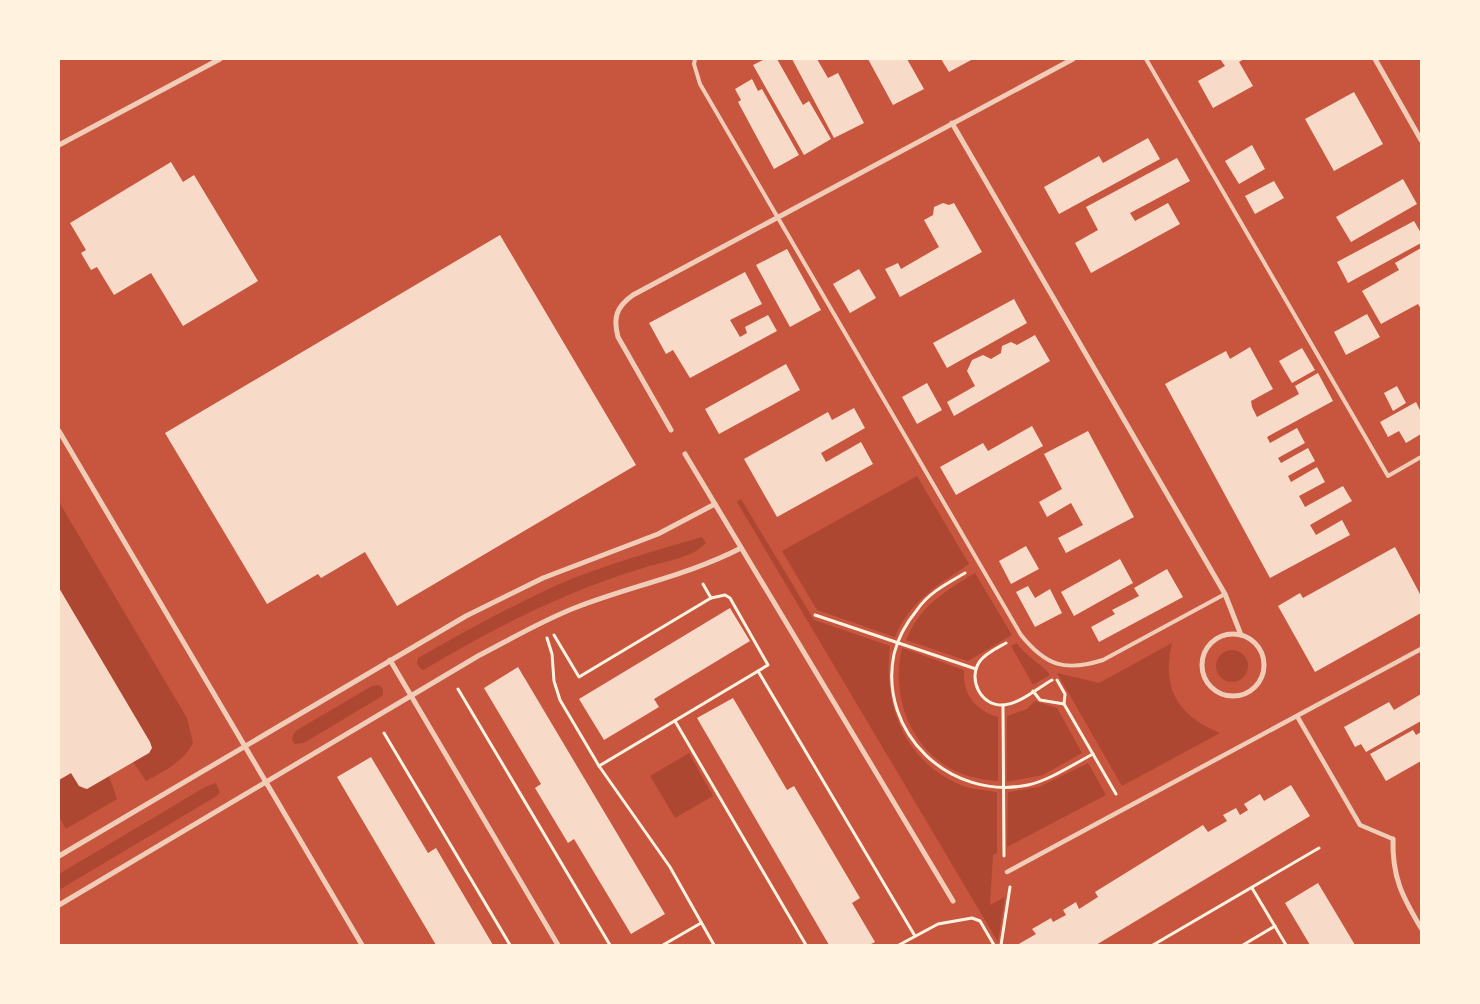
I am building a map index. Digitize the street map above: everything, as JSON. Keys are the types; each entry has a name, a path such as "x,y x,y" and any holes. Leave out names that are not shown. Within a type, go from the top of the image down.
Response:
{"street":[{"path":"59,146 220,59"},
{"path":"671,430 618,337 614,324 616,312 623,302 777,217 1073,59"},
{"path":"1375,59 1421,140"},
{"path":"952,123 1225,594 1241,635 1251,640 1258,647 1263,657 1264,668 1255,687 1246,693 1236,696 1226,695 1210,686 1202,668 1203,658 1207,649 1221,636 1241,635"},
{"path":"59,431 362,945"},
{"path":"685,454 953,901"},
{"path":"59,856 390,660 508,594 551,575 658,534 715,504"},
{"path":"59,906 411,696 541,622 577,606 700,567 741,548"},
{"path":"1007,872 1421,649"},
{"path":"390,660 558,945"},
{"path":"1297,716 1360,825 1393,839 1392,860 1396,880 1421,928"}],"lane":[{"path":"695,59 694,64 700,84 1021,635 1046,660 1061,666 1084,666 1103,660 1225,594"},
{"path":"1146,59 1388,476 1421,457"}],"path":[{"path":"980,564 928,597 918,608 898,643 892,668 894,694 908,731 920,749 936,765 955,777 976,784 1003,787 1028,785 1044,780 1093,754"},
{"path":"703,584 710,598"},
{"path":"554,635 579,676 710,598 720,595 730,598 768,665 599,766"},
{"path":"815,615 976,669"},
{"path":"1021,635 984,656 976,669 974,677 982,696 988,702 1003,705 1017,700 1056,678 1065,694 1064,704 1125,809"},
{"path":"547,638 552,654 554,681 560,700 599,766 670,867 714,945"},
{"path":"758,671 915,936"},
{"path":"458,689 610,945"},
{"path":"1033,691 1040,700 1064,704"},
{"path":"1003,705 1003,850"},
{"path":"676,720 806,945"},
{"path":"384,733 510,945"},
{"path":"1153,945 1319,848"},
{"path":"1001,945 1011,894 1007,872"},
{"path":"1252,888 1286,945"},
{"path":"899,945 938,924 977,918 994,945"},
{"path":"663,945 701,923"},
{"path":"1242,945 1275,926"}],"shaded area":[{"path":"917,476 969,564 926,595 909,613 895,637 817,610 782,551"},
{"path":"741,499 814,620 890,646 890,687 894,707 900,726 922,758 937,772 956,783 971,788 997,792 997,853 993,855 990,905 1005,897 998,942 737,502"},
{"path":"59,502 187,718 193,743 189,750 173,765 146,781 133,762 152,748 150,742 59,588"},
{"path":"702,537 706,543 693,553 614,577 558,599 477,639 425,669 422,670 417,664 418,658 504,611 557,585 647,553"},
{"path":"975,573 1012,635 968,661 906,640 918,618 934,601 953,586"},
{"path":"1017,643 1050,675 1033,685 1011,646"},
{"path":"1172,643 1169,674 1171,687 1176,698 1183,709 1193,718 1220,733 1122,786 1057,673 1099,683"},
{"path":"902,648 964,670 965,686 972,700 983,710 998,717 998,781 969,776 943,764 917,738 902,704 899,686"},
{"path":"1232,650 1238,651 1243,655 1247,660 1247,672 1243,677 1238,681 1232,682 1226,681 1221,677 1217,672 1216,666 1217,660 1221,655 1226,651"},
{"path":"379,685 383,689 383,695 379,698 304,743 295,744 292,740 297,730 372,686"},
{"path":"1035,701 1057,708 1082,753 1043,775 1007,782 1007,716 1027,709"},
{"path":"689,753 713,796 675,818 650,776"},
{"path":"1088,763 1106,795 1007,847 1008,792 1039,787"},
{"path":"71,773 83,789 87,789 109,776 117,799 66,829 59,817 59,780"},
{"path":"216,783 220,793 215,797 59,890 59,874 205,787"}],"building":[{"path":"765,59 777,59 803,105 809,101 831,139 804,155 753,65"},
{"path":"792,59 817,59 828,78 838,73 864,123 834,138"},
{"path":"868,59 907,59 924,89 893,105"},
{"path":"941,59 973,59 949,72"},
{"path":"1220,59 1244,59 1239,62 1253,86 1213,108 1198,81 1225,66"},
{"path":"752,79 758,91 762,89 799,155 774,169 738,102 741,100 735,89"},
{"path":"1354,92 1383,144 1334,171 1305,119"},
{"path":"1148,138 1160,159 1059,214 1044,187 1099,156 1103,163"},
{"path":"1252,145 1265,169 1239,184 1225,161"},
{"path":"1177,158 1190,181 1130,213 1135,221 1168,203 1180,224 1091,273 1075,243 1098,230 1086,207"},
{"path":"171,162 183,182 194,175 258,281 183,326 151,273 114,295 97,267 91,270 81,253 86,250 70,223"},
{"path":"1403,179 1417,204 1351,242 1336,217"},
{"path":"1274,181 1284,198 1255,214 1245,196"},
{"path":"943,203 949,205 954,203 982,252 900,297 885,269 898,263 901,269 939,247 924,220 933,215 934,207"},
{"path":"1414,221 1421,233 1421,243 1348,283 1337,262"},
{"path":"500,235 636,465 397,606 365,552 321,578 318,574 267,604 165,433"},
{"path":"1421,248 1421,309 1418,304 1381,324 1362,291 1399,270 1395,263"},
{"path":"787,249 821,310 790,327 756,265"},
{"path":"859,269 876,298 850,313 833,284"},
{"path":"745,272 762,304 730,320 740,337 747,333 745,327 768,315 777,331 690,378 673,350 666,354 649,323"},
{"path":"1014,299 1027,323 947,368 933,343"},
{"path":"1367,314 1380,337 1346,355 1334,332"},
{"path":"1035,335 1050,361 954,416 947,402 975,386 967,371 972,360 983,355 991,359 1001,353 1002,346 1011,342 1017,345"},
{"path":"1250,347 1273,389 1251,401 1257,417 1299,394 1295,386 1318,373 1333,401 1267,437 1270,443 1297,428 1305,443 1278,458 1281,463 1308,448 1315,461 1288,476 1291,482 1317,467 1325,482 1299,496 1305,507 1343,486 1352,501 1310,525 1316,535 1342,520 1350,535 1270,578 1165,384 1226,351 1230,359"},
{"path":"1302,348 1315,370 1292,383 1279,361"},
{"path":"786,364 800,390 719,434 705,409"},
{"path":"927,383 942,410 917,424 902,397"},
{"path":"1397,386 1406,403 1393,411 1384,393"},
{"path":"1416,402 1421,412 1421,434 1406,443 1399,431 1388,437 1380,422"},
{"path":"854,408 865,428 821,453 826,462 861,442 873,464 777,517 744,459 828,412 832,420"},
{"path":"1032,426 1043,446 956,495 940,467 983,443 988,451"},
{"path":"1088,431 1134,517 1066,553 1058,538 1083,525 1071,503 1047,517 1039,502 1062,489 1044,454"},
{"path":"1026,546 1039,569 1011,584 999,561"},
{"path":"1395,547 1421,596 1421,613 1315,672 1278,606 1300,593 1303,598"},
{"path":"1120,559 1133,583 1074,616 1061,592"},
{"path":"1167,569 1183,597 1099,642 1091,627 1115,614 1112,610 1139,596 1134,588"},
{"path":"1028,586 1035,598 1050,589 1062,613 1035,627 1016,592"},
{"path":"59,588 152,748 149,753 87,789 79,786 71,773 59,780"},
{"path":"730,608 750,641 654,699 659,707 604,740 579,699"},
{"path":"518,667 665,914 631,934 574,839 568,843 535,788 541,784 484,688"},
{"path":"1421,694 1421,721 1366,752 1361,744 1355,747 1344,727 1389,702 1394,710"},
{"path":"733,698 787,790 794,786 860,898 852,903 875,942 869,945 829,945 697,718"},
{"path":"1413,730 1416,735 1421,732 1421,761 1386,781 1370,754"},
{"path":"371,757 428,853 436,848 493,945 436,945 337,777"},
{"path":"1291,785 1310,816 1096,945 1017,945 1036,934 1032,929 1051,918 1053,922 1066,915 1063,910 1076,902 1079,909 1098,897 1095,892 1203,825 1208,832 1227,821 1223,815 1236,808 1240,815 1248,810 1244,804 1260,794 1264,801"},
{"path":"1318,883 1355,945 1310,945 1285,903"}]}
